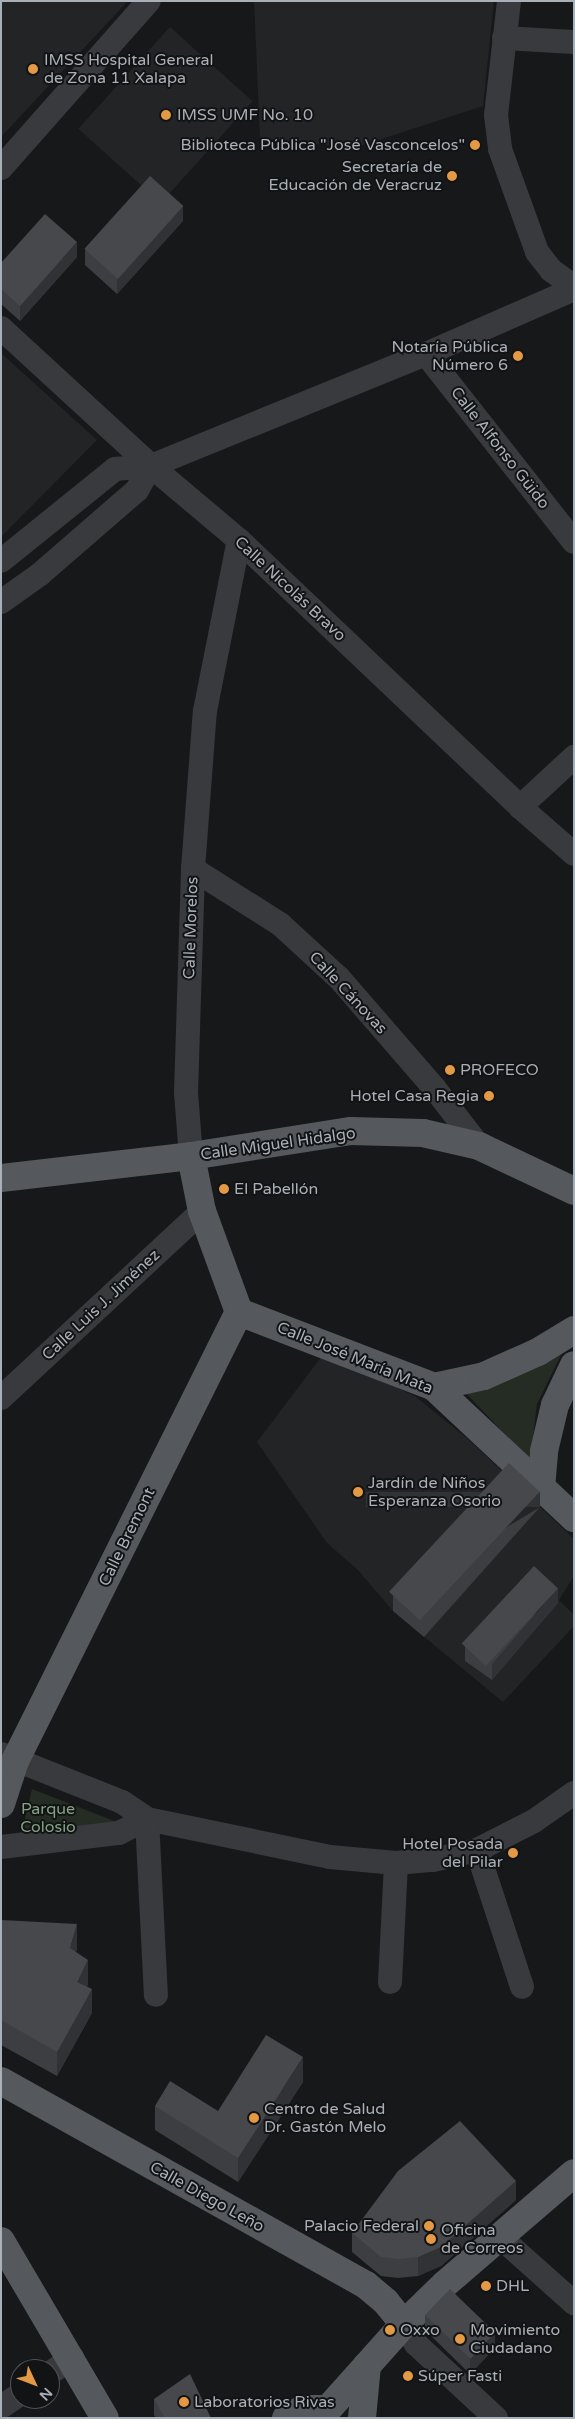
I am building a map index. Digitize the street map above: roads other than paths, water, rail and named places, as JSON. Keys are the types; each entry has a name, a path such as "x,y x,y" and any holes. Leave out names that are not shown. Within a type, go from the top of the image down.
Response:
{"main road":[{"name":"Calle Miguel Hidalgo","path":"1,1178 191,1156 351,1131 423,1133 479,1146 574,1191"},
{"name":"Calle Morelos","path":"191,1156 202,1211 239,1312"},
{"name":"Calle José María Mata","path":"239,1312 434,1387 574,1518"},
{"name":"Calle Bremont","path":"1,1804 8,1758 239,1312"},
{"path":"434,1387 484,1376 538,1352 574,1330"},
{"path":"541,1488 544,1451 555,1405 574,1366"},
{"name":"Calle Diego Leño","path":"1,2082 366,2285 386,2302 404,2324"},
{"path":"286,2418 303,2408 323,2414 404,2324 445,2284 501,2238 574,2173"},
{"path":"1,2241 72,2358 105,2418"},
{"path":"362,2418 367,2365"}],"street":[{"path":"1,168 149,1"},
{"path":"1,561 116,469 152,466 426,354 574,288 552,270 537,252 500,149 496,115 509,1"},
{"path":"504,38 574,42"},
{"name":"Calle Nicolás Bravo","path":"1,328 152,466 239,540 520,808 574,854"},
{"name":"Calle Alfonso Güido","path":"426,354 574,542"},
{"path":"1,602 40,575 137,490 152,466"},
{"name":"Calle Morelos","path":"191,1156 186,1093 192,869 205,711 239,540"},
{"path":"520,808 574,757"},
{"name":"Calle Cánovas","path":"192,869 280,924 338,978 435,1089 479,1146"},
{"name":"Calle Luis J. Jiménez","path":"1,1398 202,1211"},
{"path":"8,1758 122,1802 147,1819 330,1857 396,1863 433,1860 477,1850 534,1821 574,1793"},
{"path":"1,1847 119,1833 147,1819"},
{"path":"147,1819 156,1995"},
{"path":"477,1850 522,1988"},
{"path":"390,1982 396,1863"},
{"path":"501,2238 574,2302"},
{"path":"404,2324 416,2344 496,2418"},
{"path":"60,2366 72,2358"}],"place":[{"name":"IMSS Hospital General de Zona 11 Xalapa","path":"33,69"},
{"name":"IMSS UMF No. 10","path":"166,115"},
{"name":"Biblioteca Pública \"José Vasconcelos\"","path":"475,145"},
{"name":"Secretaría de Educación de Veracruz","path":"452,176"},
{"name":"Notaría Pública Número 6","path":"518,356"},
{"name":"PROFECO","path":"450,1070"},
{"name":"Hotel Casa Regia","path":"489,1096"},
{"name":"El Pabellón","path":"224,1189"},
{"name":"Jardín de Niños Esperanza Osorio","path":"358,1492"},
{"name":"Hotel Posada del Pilar","path":"513,1853"},
{"name":"Centro de Salud Dr. Gastón Melo","path":"254,2118"},
{"name":"Palacio Federal","path":"429,2226"},
{"name":"Oficina de Correos","path":"431,2239"},
{"name":"DHL","path":"486,2286"},
{"name":"Oxxo","path":"390,2330"},
{"name":"Movimiento Ciudadano","path":"460,2339"},
{"name":"Súper Fasti","path":"408,2376"},
{"name":"Laboratorios Rivas","path":"184,2402"}],"park label":[{"name":"Parque Colosio","path":"48,1818"}]}
